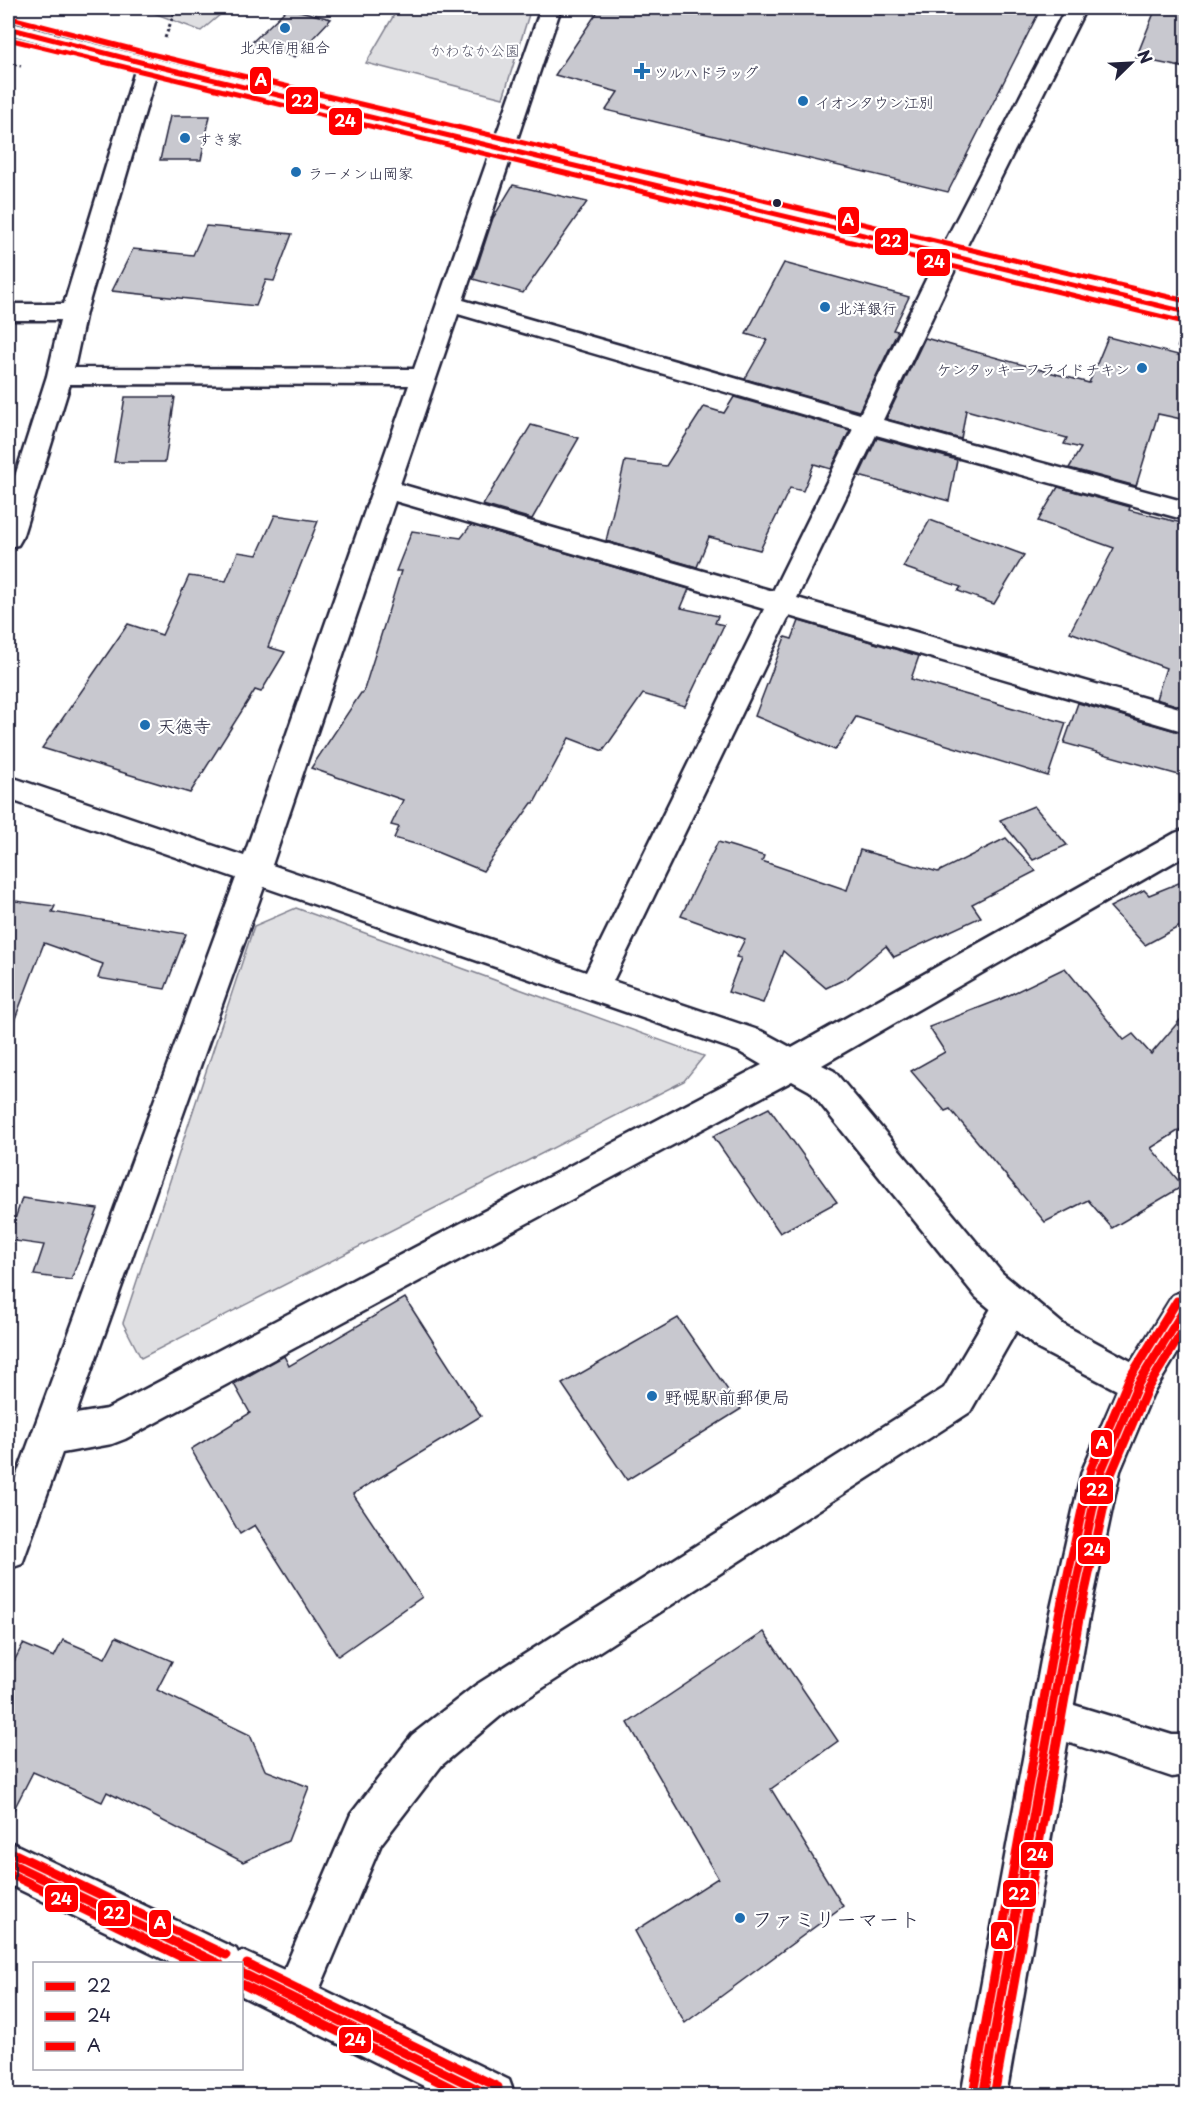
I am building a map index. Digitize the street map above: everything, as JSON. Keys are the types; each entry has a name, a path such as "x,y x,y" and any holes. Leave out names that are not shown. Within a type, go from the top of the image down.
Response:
{"main road":[{"path":"8,1550 254,872 551,8"},
{"path":"594,988 870,425 950,255 1076,8"},
{"path":"8,28 148,64 1186,312"},
{"path":"8,538 60,376 74,312 148,64"},
{"path":"449,304 870,425 1186,511"},
{"path":"8,312 74,312"},
{"path":"60,376 424,377"},
{"path":"385,489 1186,721"},
{"path":"8,787 749,1041 822,1081 989,1285 1051,1337 1138,1384"},
{"path":"50,1437 112,1426 792,1065 1186,841"},
{"path":"294,1998 366,1829 427,1750 490,1699 957,1400 1013,1305"},
{"path":"983,2096 1069,1617 1101,1471 1138,1384 1186,1307"},
{"path":"1051,1718 1172,1756 1186,1755"},
{"path":"8,1862 217,1962"},
{"path":"243,1973 493,2096"}],"path":[{"path":"164,38 176,8"}],"green space":[{"path":"141,8 228,8 201,31"},
{"name":"かわなか公園","path":"398,8 531,8 503,98 366,63"},
{"path":"296,908 704,1056 684,1081 141,1358 123,1323 254,926"}],"building":[{"path":"288,8 331,19 295,57 248,46"},
{"name":"イオンタウン江別","path":"600,8 1041,8 948,192 606,110 618,92 555,75"},
{"path":"1156,8 1186,8 1186,68 1136,58"},
{"name":"すき家","path":"170,116 210,116 201,160 160,160"},
{"path":"513,185 587,202 523,293 473,279 493,218"},
{"path":"206,226 292,234 274,281 266,280 256,306 112,291 133,249 193,255"},
{"path":"784,263 909,297 893,330 898,331 859,411 745,379 767,340 746,334"},
{"path":"1108,337 1186,357 1186,420 1158,414 1136,486 1069,468 1081,448 1064,444 1067,438 966,410 961,439 886,419 925,338 1089,383"},
{"path":"125,397 175,397 165,462 114,462"},
{"path":"734,397 850,430 831,469 814,464 803,491 790,488 760,550 709,537 697,567 606,541 625,461 666,466 704,407 724,413"},
{"path":"531,425 579,438 532,519 483,505"},
{"path":"877,438 957,460 949,501 859,476"},
{"path":"1058,487 1130,507 1129,510 1186,524 1186,708 1156,699 1166,668 1070,632 1114,548 1038,521"},
{"path":"275,515 318,521 268,647 285,652 261,692 255,690 190,793 42,748 128,624 162,635 189,576 226,581 238,552 257,555"},
{"path":"930,520 1024,555 994,604 958,591 961,587 903,567"},
{"path":"471,525 689,589 681,608 718,616 715,623 724,625 685,706 643,694 603,751 569,738 534,803 483,871 422,846 394,838 399,827 391,825 403,800 311,768 363,693 401,571 396,571 412,531 461,538"},
{"path":"799,621 919,656 911,679 1066,723 1048,776 856,717 835,750 755,716 785,637 792,639"},
{"path":"1078,703 1186,734 1186,777 1064,743"},
{"path":"1034,806 1067,845 1033,860 1000,820"},
{"path":"1006,838 1036,871 972,904 981,917 894,957 886,946 847,978 826,988 783,951 763,1003 728,992 741,958 736,957 745,939 681,916 718,842 764,856 762,861 847,890 860,850 938,872"},
{"path":"1186,880 1186,923 1145,945 1110,907 1144,890 1149,895"},
{"path":"8,900 55,906 52,912 186,934 165,989 98,978 103,964 44,943 11,1029 8,1029"},
{"path":"1065,968 1124,1040 1133,1034 1151,1054 1186,1013 1186,1126 1151,1148 1183,1186 1112,1228 1088,1200 1045,1222 950,1109 945,1111 911,1071 945,1052 929,1027 999,1000"},
{"path":"769,1108 837,1202 780,1233 713,1136"},
{"path":"22,1198 98,1209 71,1280 34,1275 44,1245 8,1240"},
{"path":"405,1298 481,1416 353,1494 422,1597 338,1656 255,1525 240,1534 191,1449 250,1413 234,1384 284,1356 289,1366"},
{"path":"678,1318 741,1409 627,1480 562,1384"},
{"path":"764,1632 838,1741 771,1789 843,1906 685,2023 635,1931 718,1878 628,1723"},
{"path":"116,1637 172,1661 157,1690 250,1735 265,1770 309,1787 288,1841 243,1862 107,1792 102,1802 33,1772 8,1821 8,1673 23,1644 54,1657 63,1640 105,1658"}],"transit line":[{"name":"A","path":"11,18 151,54 1186,301"},
{"name":"22","path":"8,28 148,64 1186,312"},
{"name":"24","path":"8,39 1184,322"},
{"name":"A","path":"973,2094 1059,1615 1091,1469 1129,1379 1177,1301"},
{"name":"22","path":"983,2096 1069,1617 1101,1471 1138,1384 1186,1307"},
{"name":"24","path":"994,2096 1079,1619 1111,1474 1147,1389 1186,1326"},
{"name":"A","path":"13,1853 226,1955"},
{"name":"22","path":"8,1862 216,1962"},
{"name":"24","path":"8,1873 192,1962"},
{"name":"A","path":"247,1964 498,2087"},
{"name":"22","path":"243,1973 492,2096"},
{"name":"24","path":"243,1984 468,2096"}],"place":[{"name":"北央信用組合","path":"285,28"},
{"name":"ツルハドラッグ","path":"642,71"},
{"name":"イオンタウン江別","path":"803,101"},
{"name":"すき家","path":"185,138"},
{"name":"ラーメン山岡家","path":"296,172"},
{"name":"北洋銀行","path":"825,307"},
{"name":"ケンタッキーフライドチキン","path":"1142,368"},
{"name":"天徳寺","path":"145,725"},
{"name":"野幌駅前郵便局","path":"652,1396"},
{"name":"ファミリーマート","path":"740,1918"}]}
